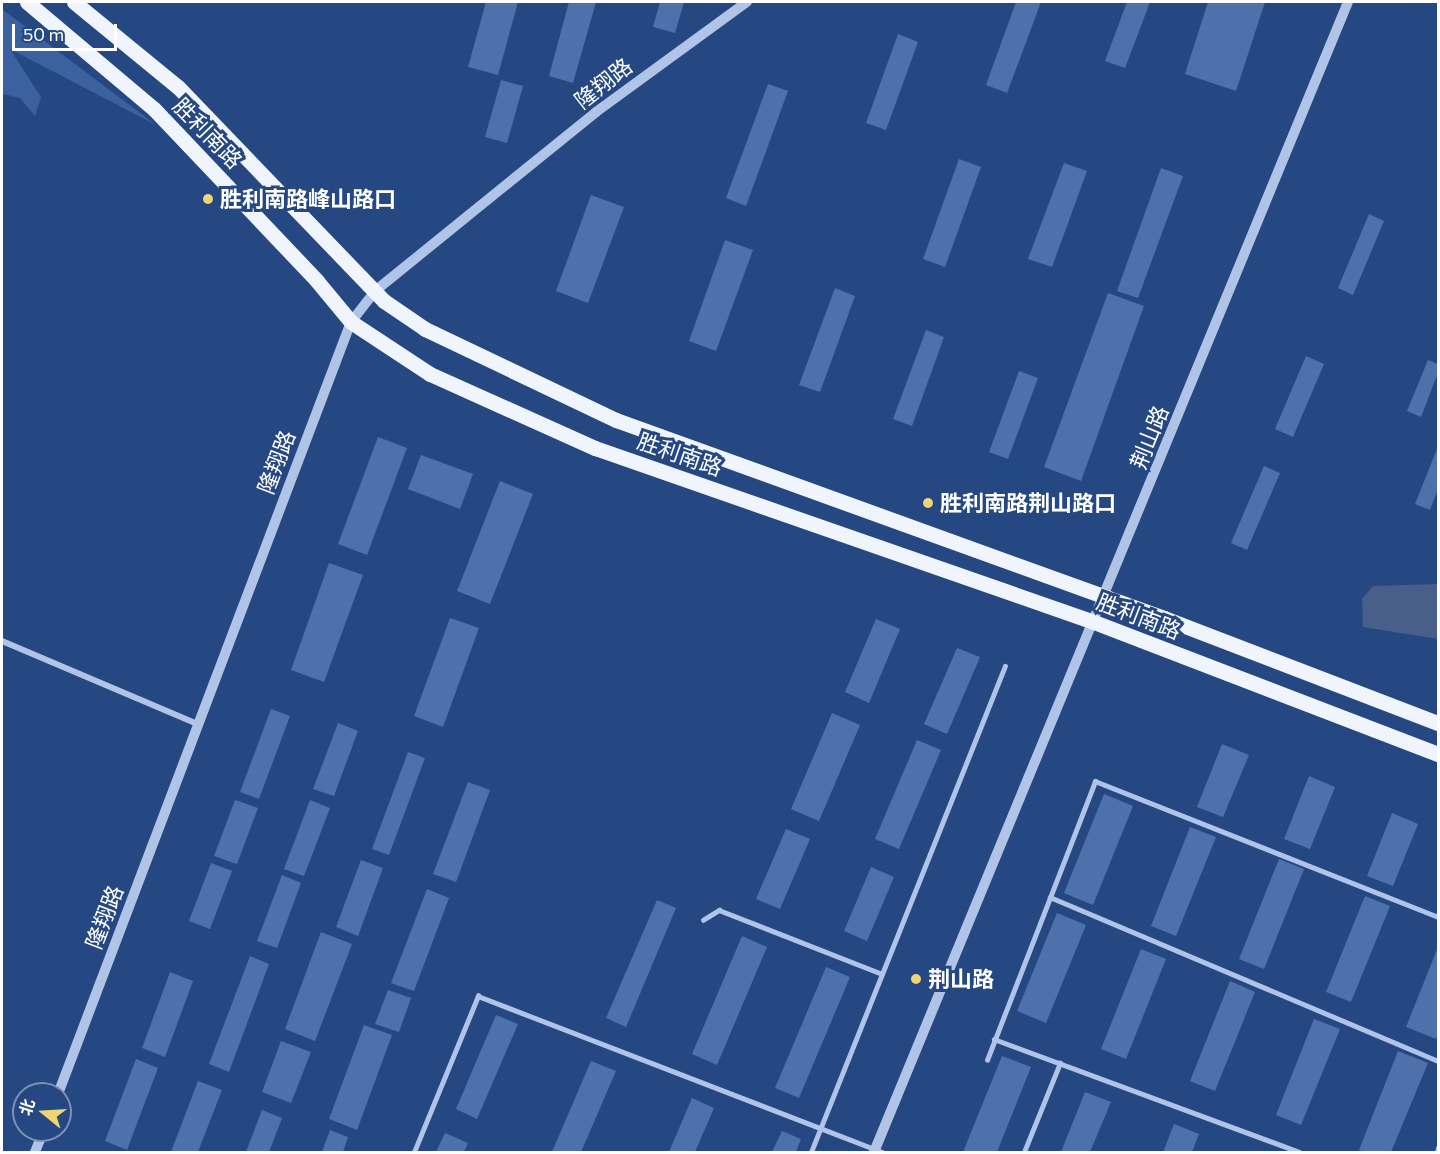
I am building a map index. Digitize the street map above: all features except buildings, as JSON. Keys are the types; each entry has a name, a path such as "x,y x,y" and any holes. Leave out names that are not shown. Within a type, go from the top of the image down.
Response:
{"main road":[{"name":"胜利南路","path":"27,2 154,109 317,280 351,322 430,374 595,448 1094,622 1438,754"},
{"name":"胜利南路","path":"74,2 178,87 375,291 425,329 616,420 1104,597 1438,723"}],"street":[{"name":"隆翔路","path":"63,1082 351,322 375,291 596,112 747,2"},
{"name":"荆山路","path":"877,1152 1348,2"},
{"path":"2,640 198,724"}],"lane":[{"path":"811,1152 1005,666"},
{"path":"987,1060 1095,781 1438,917"},
{"path":"1050,897 1438,1062"},
{"path":"703,920 719,910 882,974"},
{"path":"414,1152 478,996 821,1128 877,1152"},
{"path":"994,1039 1299,1152"},
{"path":"1024,1152 1060,1063"},
{"path":"1437,1152 1438,1148"}],"shaded area":[{"path":"2,9 156,125 10,49 41,97 35,116 20,98 3,94"},
{"path":"1438,584 1438,639 1363,627 1362,599 1373,586"}],"place":[{"name":"胜利南路峰山路口","path":"208,199"},
{"name":"胜利南路荆山路口","path":"928,503"},
{"name":"荆山路","path":"916,979"}]}
